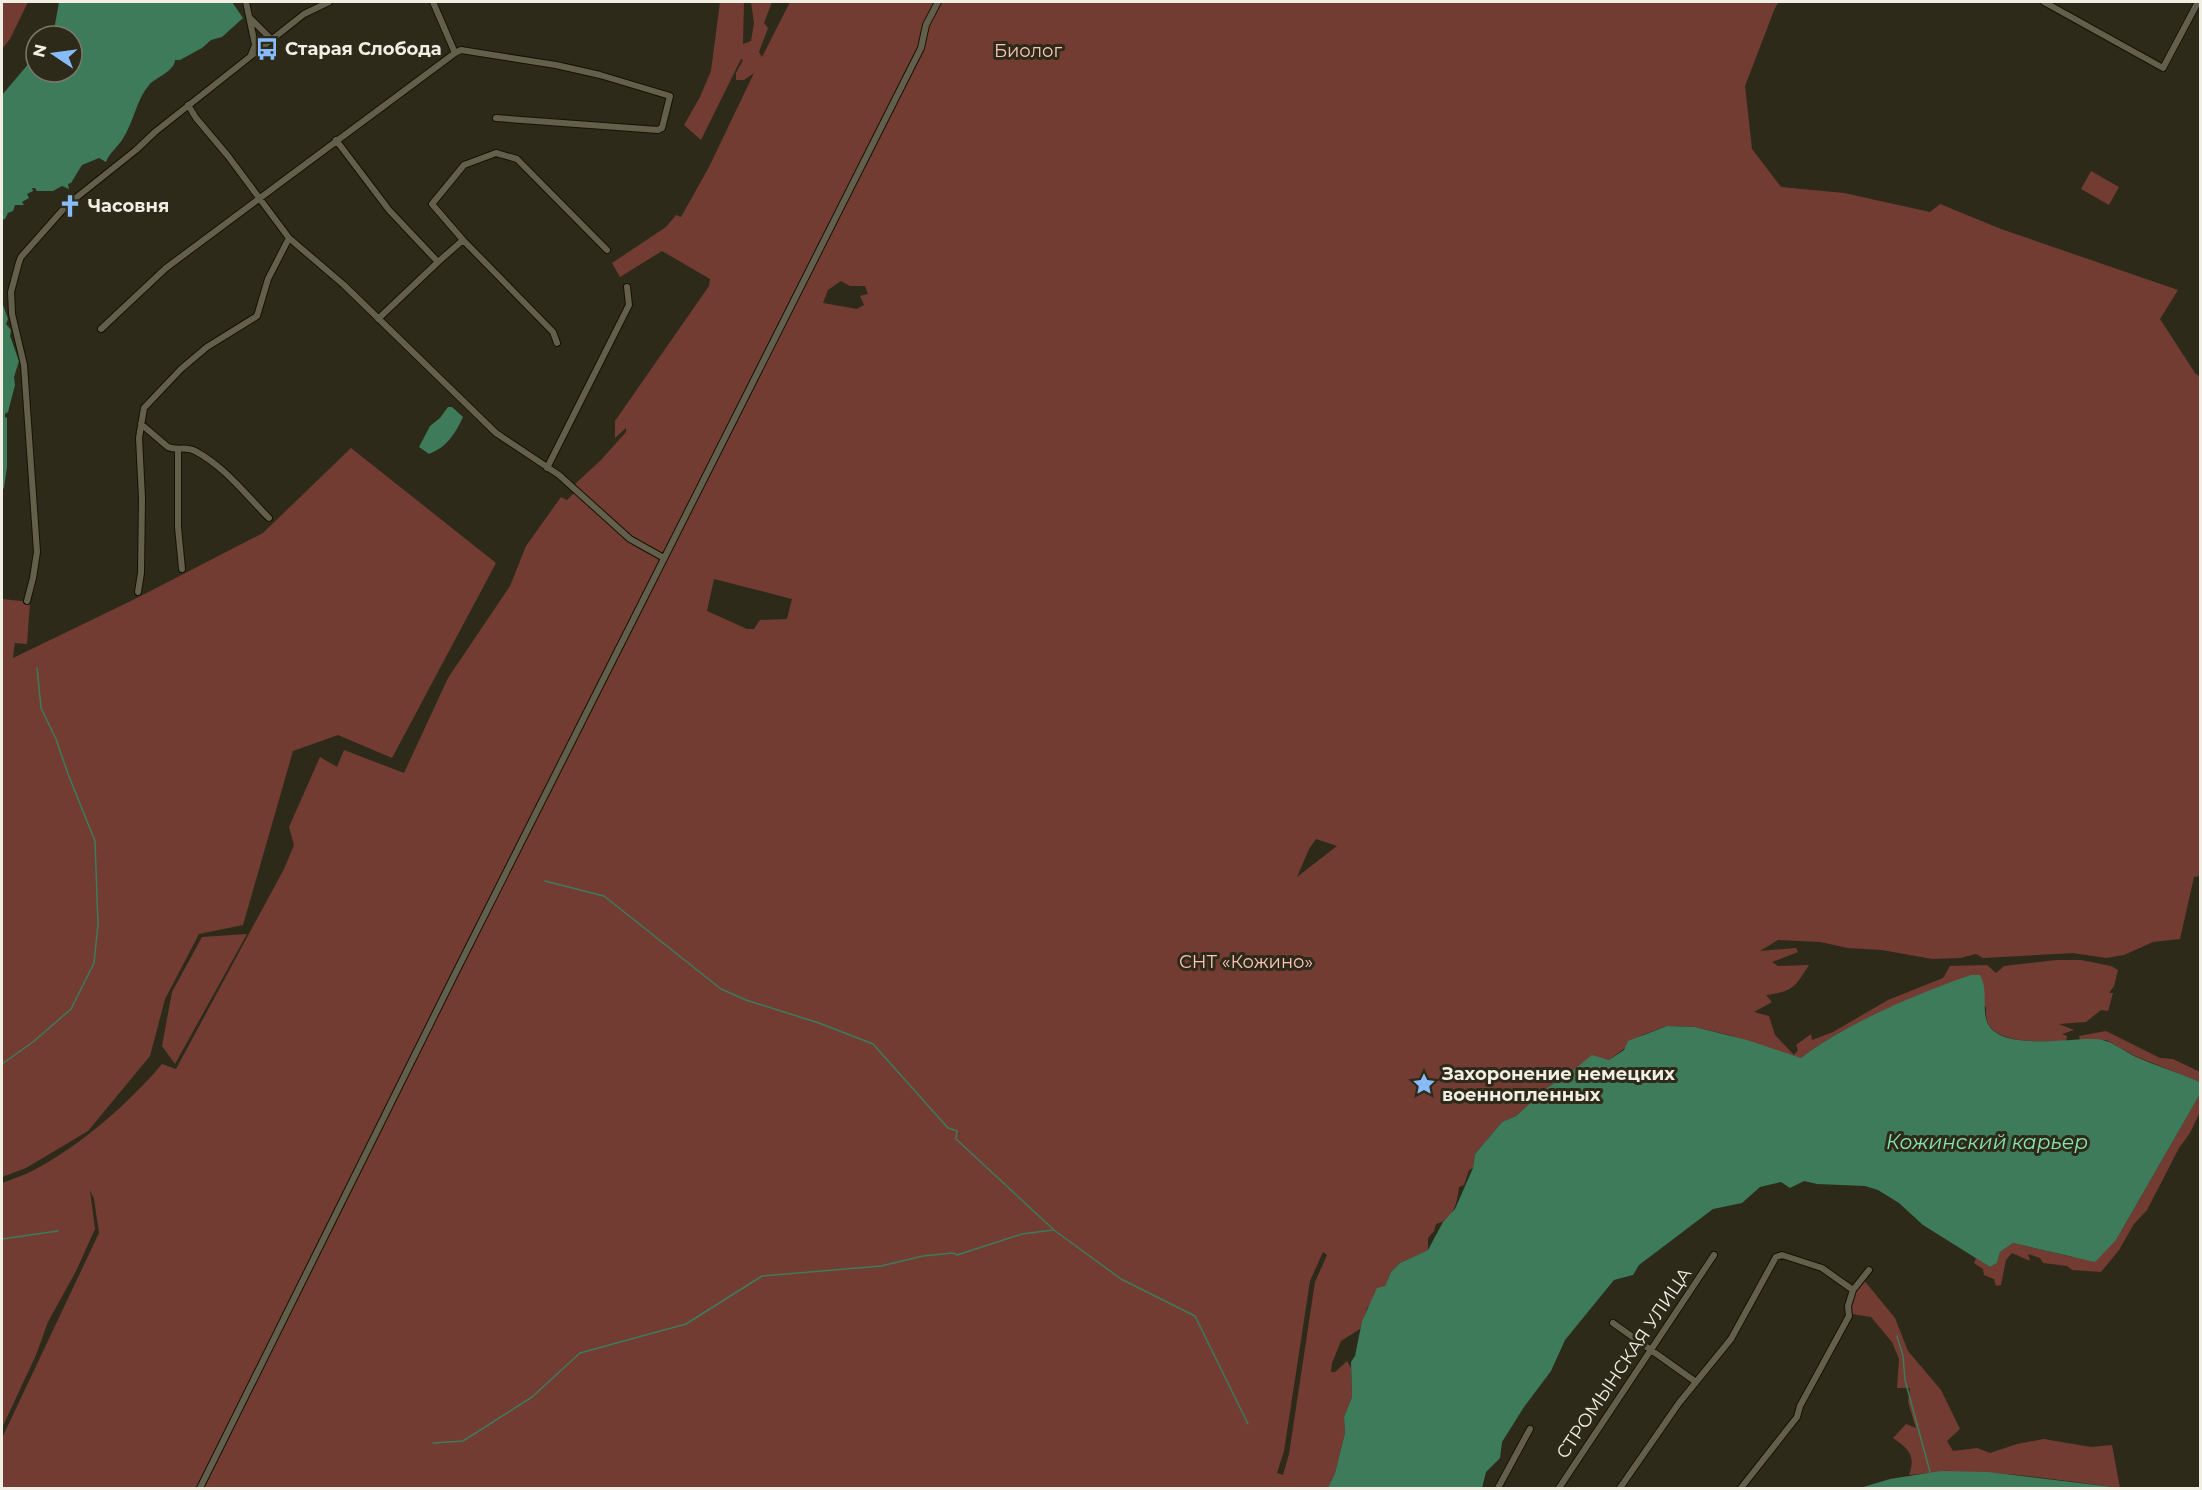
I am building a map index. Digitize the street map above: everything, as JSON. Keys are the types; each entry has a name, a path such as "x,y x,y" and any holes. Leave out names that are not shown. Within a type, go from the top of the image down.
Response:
{"street":[{"path":"246,2 258,46"},
{"path":"27,601 37,552 24,365 12,314 11,292 21,257 67,205 251,56 258,46 304,14 329,2"},
{"path":"433,2 455,53"},
{"path":"200,1488 710,462 921,48 926,25 938,2"},
{"path":"2044,2 2163,68 2198,2"},
{"path":"251,19 271,39"},
{"path":"101,329 166,268 336,140 461,50 556,65 600,75 669,96 662,128 658,130 496,118"},
{"path":"188,105 289,238 336,278 495,433 570,484 630,539 664,558"},
{"path":"336,140 389,210 438,262"},
{"path":"557,343 553,332 463,240 432,204 464,165 496,153 517,159 607,250"},
{"path":"138,592 141,573 139,438 144,408 181,369 207,347 257,316 268,279 289,238"},
{"path":"378,319 463,240"},
{"path":"547,468 629,305 627,287"},
{"path":"141,424 168,447 193,449 213,462 269,518"},
{"path":"178,449 178,527 182,569"},
{"name":"СТРОМЫНСКАЯ УЛИЦА","path":"1559,1488 1714,1255"},
{"path":"1620,1488 1679,1403 1731,1340 1778,1255 1805,1261 1822,1268 1853,1290"},
{"path":"1741,1488 1797,1417 1800,1406 1849,1316 1848,1306 1853,1290 1869,1270"},
{"path":"1613,1323 1696,1382"},
{"path":"1498,1488 1530,1429"}],"green space":[{"path":"2,2 28,2 10,39 2,49"},
{"path":"720,2 744,2 743,44 751,41 754,23 751,2 772,2 764,23 768,28 759,52 762,57 790,2 1779,2 1745,86 1752,149 1781,187 1844,193 1930,212 1940,204 2001,229 2178,290 2160,319 2195,373 2200,377 2200,876 2194,877 2180,939 2153,942 2124,955 2106,958 2073,953 1983,958 1976,954 1960,958 1932,959 1820,942 1778,940 1760,951 1796,948 1798,952 1772,962 1778,966 1809,965 1792,987 1782,992 1766,995 1772,1002 1754,1012 1769,1016 1775,1035 1794,1055 1798,1050 1796,1045 1811,1034 1812,1040 1833,1032 1888,1000 1943,978 1950,966 1987,965 1996,973 2004,966 2057,960 2081,960 2111,966 2118,970 2114,986 2109,993 2113,993 2108,1011 2101,1010 2086,1022 2059,1024 2074,1030 2062,1034 2067,1036 2066,1041 2036,1041 2004,1036 1989,1025 1986,1007 1938,988 1867,1018 1832,1037 1801,1058 1729,1035 1695,1027 1667,1026 1642,1035 1609,1060 1592,1056 1548,1087 1516,1116 1502,1122 1475,1154 1473,1168 1469,1170 1464,1185 1459,1187 1451,1214 1436,1224 1428,1238 1428,1250 1400,1263 1391,1272 1385,1286 1367,1308 1360,1329 1341,1341 1332,1363 1331,1372 1335,1372 1347,1361 1351,1368 1352,1397 1344,1417 1345,1433 1335,1473 1328,1488 2,1488 2,1438 99,1233 94,1199 90,1190 95,1229 76,1271 48,1322 36,1355 2,1428 2,1183 36,1169 71,1147 104,1122 162,1064 176,1069 284,869 294,845 289,827 320,757 337,767 344,750 404,773 448,678 510,586 526,546 561,497 567,500 579,488 575,484 626,432 626,428 615,438 615,421 709,286 710,279 662,251 620,277 612,263 666,227 676,215 681,217 709,167 754,73 744,80 736,80 736,73 743,60 741,59 701,140 684,125 711,71","holes":["841,281 850,286 865,286 868,294 860,296 864,305 857,309 823,303 828,290","714,579 792,599 787,619 760,620 754,629 747,629 707,611","1316,839 1337,846 1297,877","1323,1252 1327,1255 1315,1282 1289,1454 1283,1475 1277,1473 1284,1451 1310,1281"]},
{"path":"2091,171 2119,187 2109,205 2081,189"},
{"path":"351,448 496,563 392,758 338,735 293,751 243,925 199,934 165,999 150,1056 88,1131 26,1168 2,1177 2,599 30,602 27,644 15,643 15,641 13,658 263,533"},
{"path":"247,934 175,1064 162,1046 172,992 202,937"},
{"path":"2106,1031 2160,1058 2173,1059 2200,1072 2200,1082 2135,1056 2106,1040 2080,1040 2079,1036"},
{"path":"2200,1094 2200,1112 2190,1133 2179,1148 2147,1210 2134,1224 2119,1250 2101,1272 2072,1270 2067,1266 2043,1263 2040,1258 2028,1254 2030,1261 2012,1253 2006,1260 2001,1285 1996,1286 1994,1279 1984,1275 1983,1269 1974,1263 1976,1258 1990,1267 1997,1263 2000,1252 2013,1243 2072,1257 2116,1240"},
{"path":"1863,1279 1895,1318 1908,1351 1941,1390 1960,1429 1947,1441 1953,1451 1977,1448 1990,1453 2017,1444 2044,1439 2091,1447 2112,1445 2120,1488 1988,1473 1909,1475 1912,1463 1910,1454 1893,1438 1906,1424 1916,1428 1908,1402 1910,1388 1897,1388 1899,1359 1892,1342 1871,1317 1852,1314 1854,1296"}],"water":[{"path":"59,2 232,2 243,18 222,37 211,40 202,48 180,60 175,60 172,68 149,85 141,97 126,133 106,162 99,158 82,165 71,183 68,184 69,189 62,186 53,191 37,191 32,188 33,191 27,194 29,198 22,202 24,205 15,205 13,211 2,220 2,95 24,69 24,84 84,84 84,24 55,24"},
{"path":"2,302 8,319 6,324 11,330 10,336 19,361 8,412 5,414 7,418 7,467 2,490"},
{"path":"448,407 452,407 463,417 450,439 441,448 429,454 419,447 430,426"},
{"name":"Кожинский карьер","path":"1971,975 1980,975 1983,981 1988,1024 2007,1038 2037,1041 2100,1039 2136,1057 2200,1082 2200,1094 2116,1240 2095,1262 2013,1243 2000,1252 1997,1263 1990,1267 1923,1225 1899,1203 1878,1190 1865,1186 1817,1184 1804,1181 1790,1188 1781,1182 1760,1187 1742,1203 1713,1209 1639,1265 1633,1275 1614,1280 1565,1340 1551,1371 1502,1442 1500,1458 1486,1472 1482,1488 1328,1488 1335,1473 1345,1433 1344,1417 1352,1397 1351,1362 1355,1356 1362,1321 1377,1288 1385,1286 1391,1272 1400,1263 1428,1250 1443,1222 1455,1209 1473,1168 1475,1154 1502,1122 1516,1116 1548,1087 1565,1077 1592,1055 1609,1060 1624,1050 1628,1041 1667,1026 1695,1027 1747,1040 1801,1058 1861,1021 1928,991"},
{"path":"1941,1471 1988,1472 2121,1488 1860,1488 1890,1479"}],"waterway":[{"path":"2,1064 33,1042 71,1009 94,963 98,924 95,841 56,739 41,708 37,668"},
{"path":"545,881 604,896 721,989 746,1000 819,1023 873,1044 948,1128 957,1131 956,1139 1054,1230 1121,1279 1195,1316 1248,1424"},
{"path":"433,1443 463,1441 532,1397 580,1353 686,1324 762,1276 881,1266 923,1256 953,1253 957,1255 1022,1234 1053,1230"},
{"path":"2,1239 58,1231"},
{"path":"1897,1336 1903,1356 1905,1380 1930,1472"}],"place":[{"name":"Старая Слобода","path":"267,49"},
{"name":"Часовня","path":"70,206"},
{"name":"Захоронение немецких военнопленных","path":"1424,1084"}],"park label":[{"name":"Биолог","path":"1028,51"},
{"name":"СНТ «Кожино»","path":"1246,962"}]}
